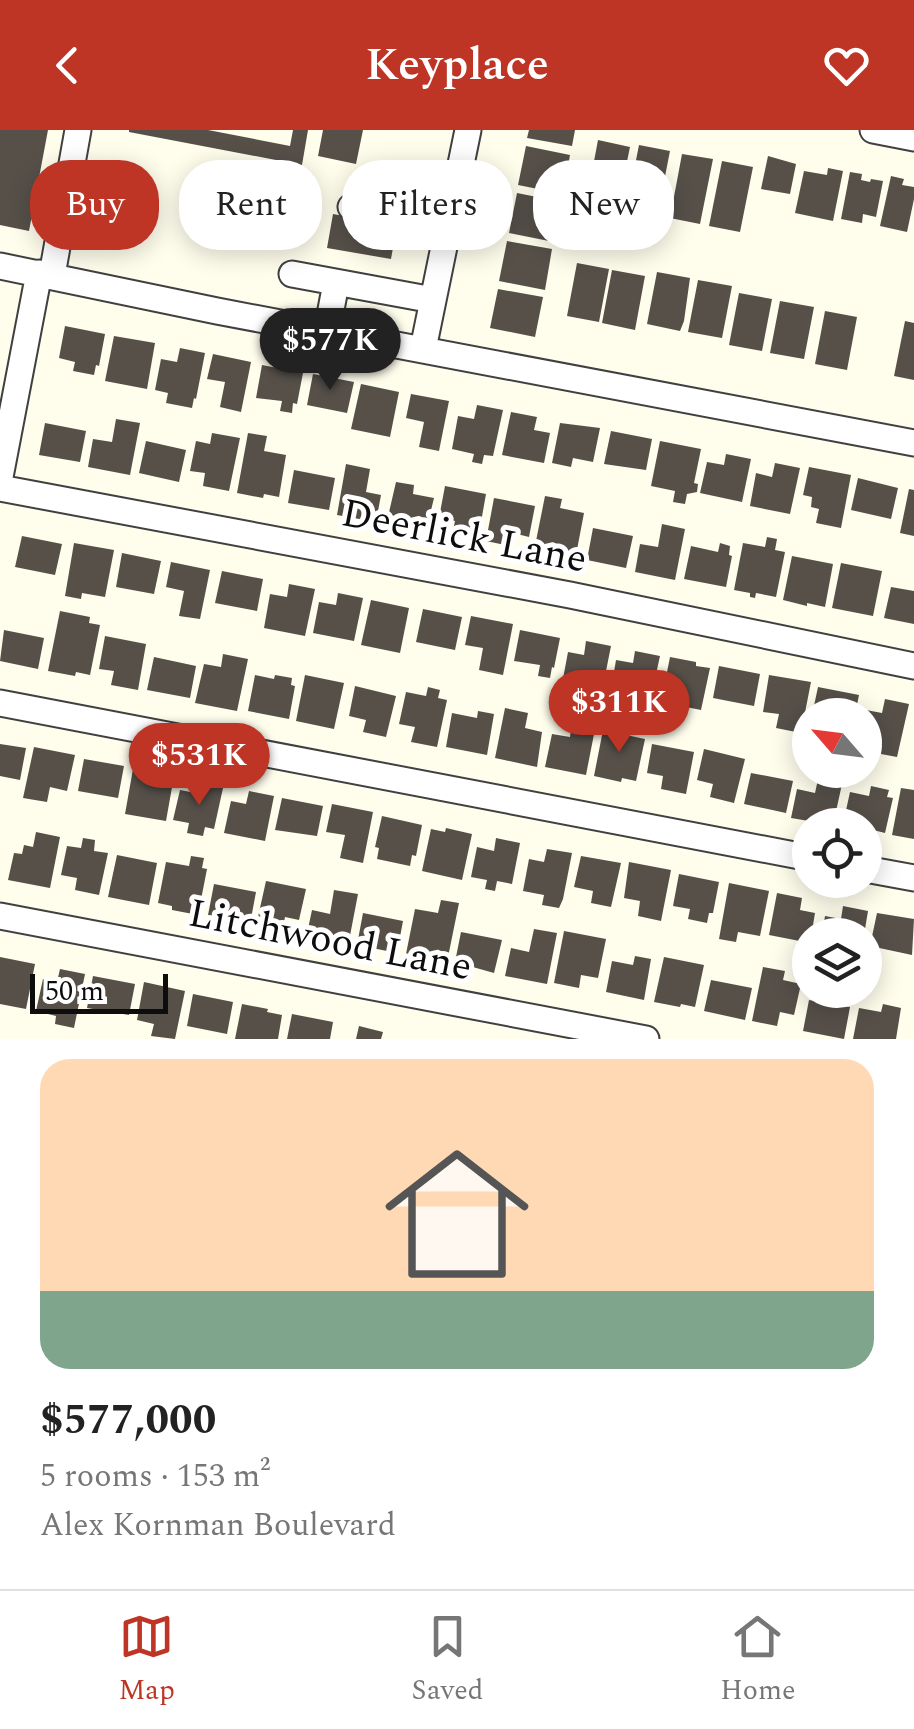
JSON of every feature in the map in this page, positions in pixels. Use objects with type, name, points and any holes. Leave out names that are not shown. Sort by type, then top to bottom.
[{"type":"street","points":[[0,477],[78,130]]},
{"type":"street","points":[[462,160],[468,130]]},
{"type":"street","points":[[873,130],[914,138]]},
{"type":"street","points":[[423,349],[443,250]]},
{"type":"street","points":[[0,266],[914,443]]},
{"type":"street","points":[[292,274],[433,300]]},
{"type":"street","points":[[327,331],[336,283]]},
{"type":"street","name":"Deerlick Lane","points":[[0,488],[570,595],[914,666]]},
{"type":"street","points":[[0,702],[792,855]]},
{"type":"street","points":[[882,872],[914,878]]},
{"type":"street","name":"Litchwood Lane","points":[[0,916],[646,1039]]},
{"type":"building","points":[[0,130],[48,130],[42,160],[30,160],[29,231],[0,225]]},
{"type":"building","points":[[208,130],[290,146],[293,130],[308,130],[303,160],[276,160],[129,132]]},
{"type":"building","points":[[323,130],[363,130],[357,160],[318,156]]},
{"type":"building","points":[[529,130],[575,130],[572,146],[527,138]]},
{"type":"building","points":[[598,140],[630,147],[627,160],[594,160]]},
{"type":"building","points":[[639,145],[670,151],[668,160],[636,160]]},
{"type":"building","points":[[526,146],[570,155],[569,160],[533,160],[533,188],[518,185]]},
{"type":"building","points":[[682,154],[713,159],[700,224],[674,219]]},
{"type":"building","points":[[768,156],[796,164],[790,194],[761,189]]},
{"type":"building","points":[[722,161],[753,167],[740,232],[709,226]]},
{"type":"building","points":[[828,168],[843,171],[833,221],[795,213],[804,171],[827,175]]},
{"type":"building","points":[[850,172],[862,174],[861,180],[883,181],[876,217],[863,214],[862,223],[841,219]]},
{"type":"building","points":[[891,176],[904,179],[902,185],[914,187],[907,232],[880,226]]},
{"type":"building","points":[[517,193],[533,196],[533,238],[513,234]]},
{"type":"building","points":[[333,214],[342,216],[342,250],[393,250],[391,259],[327,248]]},
{"type":"building","points":[[513,242],[533,246],[533,250],[552,250],[545,290],[499,281],[505,250],[513,250]]},
{"type":"building","points":[[577,263],[609,269],[599,322],[567,316]]},
{"type":"building","points":[[612,270],[645,276],[635,330],[602,323]]},
{"type":"building","points":[[657,272],[690,278],[680,331],[647,324]]},
{"type":"building","points":[[698,280],[732,286],[722,338],[688,332]]},
{"type":"building","points":[[498,289],[543,297],[535,337],[490,328]]},
{"type":"building","points":[[739,293],[772,299],[762,351],[729,345]]},
{"type":"building","points":[[780,301],[814,307],[804,359],[770,353]]},
{"type":"building","points":[[825,311],[857,317],[847,370],[815,364]]},
{"type":"building","points":[[905,321],[914,323],[914,380],[894,376]]},
{"type":"building","points":[[65,326],[105,334],[94,375],[73,371],[75,362],[59,358]]},
{"type":"building","points":[[114,336],[155,343],[147,389],[105,381]]},
{"type":"building","points":[[180,348],[205,353],[192,408],[166,403],[168,393],[155,390],[161,359],[177,362]]},
{"type":"building","points":[[213,354],[251,362],[241,412],[220,407],[225,382],[207,379]]},
{"type":"building","points":[[262,365],[303,373],[292,413],[280,411],[282,401],[256,398]]},
{"type":"building","points":[[313,374],[354,382],[347,413],[307,405]]},
{"type":"building","points":[[361,384],[399,392],[390,437],[351,429]]},
{"type":"building","points":[[411,394],[449,401],[439,451],[419,447],[424,422],[406,418]]},
{"type":"building","points":[[477,405],[503,410],[493,456],[484,455],[482,464],[472,462],[474,454],[452,449],[458,416],[474,419]]},
{"type":"building","points":[[511,412],[537,417],[534,430],[550,433],[544,463],[502,455]]},
{"type":"building","points":[[116,419],[140,423],[130,475],[88,467],[93,439],[112,442]]},
{"type":"building","points":[[45,423],[86,431],[80,462],[39,455]]},
{"type":"building","points":[[560,423],[600,428],[593,462],[573,458],[571,467],[552,463]]},
{"type":"building","points":[[611,431],[652,439],[646,470],[604,464]]},
{"type":"building","points":[[212,433],[240,438],[229,491],[203,486],[205,473],[190,471],[196,441],[210,444]]},
{"type":"building","points":[[248,433],[267,436],[264,451],[286,455],[279,497],[237,493]]},
{"type":"building","points":[[146,441],[186,450],[179,482],[139,473]]},
{"type":"building","points":[[660,441],[701,449],[694,483],[698,484],[697,492],[687,494],[685,504],[673,502],[675,491],[651,486]]},
{"type":"building","points":[[726,454],[751,459],[742,502],[700,493],[707,462],[724,465]]},
{"type":"building","points":[[775,463],[800,468],[790,514],[750,506],[756,473],[772,477]]},
{"type":"building","points":[[346,464],[370,469],[366,492],[381,495],[376,522],[337,515]]},
{"type":"building","points":[[809,467],[851,475],[841,528],[816,523],[819,509],[811,507],[812,497],[803,495]]},
{"type":"building","points":[[294,470],[335,478],[329,510],[288,503]]},
{"type":"building","points":[[858,478],[898,488],[891,519],[851,510]]},
{"type":"building","points":[[396,482],[414,485],[413,494],[434,498],[426,531],[387,521]]},
{"type":"building","points":[[445,486],[486,494],[478,539],[452,535],[455,521],[439,518]]},
{"type":"building","points":[[909,489],[914,490],[914,536],[900,533]]},
{"type":"building","points":[[545,496],[562,499],[560,508],[584,513],[576,555],[534,551]]},
{"type":"building","points":[[494,498],[535,506],[529,537],[513,533],[510,546],[486,541]]},
{"type":"building","points":[[662,524],[685,529],[675,580],[635,572],[640,544],[658,547]]},
{"type":"building","points":[[593,528],[633,536],[626,568],[587,560]]},
{"type":"building","points":[[22,536],[62,544],[55,575],[15,567]]},
{"type":"building","points":[[767,537],[777,539],[775,550],[785,552],[776,597],[756,593],[755,598],[734,590],[743,543],[765,547]]},
{"type":"building","points":[[74,543],[114,550],[105,597],[82,593],[81,599],[65,596]]},
{"type":"building","points":[[720,543],[730,546],[732,556],[726,587],[684,579],[691,546],[718,552]]},
{"type":"building","points":[[122,553],[161,561],[154,594],[116,587]]},
{"type":"building","points":[[792,556],[833,564],[825,607],[783,600]]},
{"type":"building","points":[[171,562],[210,570],[200,619],[179,616],[184,591],[166,587]]},
{"type":"building","points":[[841,563],[882,571],[873,616],[832,608]]},
{"type":"building","points":[[222,571],[263,579],[257,611],[215,603]]},
{"type":"building","points":[[289,584],[315,589],[305,636],[264,628],[270,594],[287,597]]},
{"type":"building","points":[[891,587],[914,591],[914,624],[884,618]]},
{"type":"building","points":[[338,593],[363,598],[354,641],[313,633],[319,602],[336,605]]},
{"type":"building","points":[[371,600],[409,608],[400,653],[361,645]]},
{"type":"building","points":[[423,609],[462,617],[455,650],[416,642]]},
{"type":"building","points":[[60,611],[90,617],[89,623],[100,625],[90,675],[48,671]]},
{"type":"building","points":[[471,616],[513,624],[503,675],[479,670],[483,648],[465,645]]},
{"type":"building","points":[[4,630],[44,638],[38,669],[0,661]]},
{"type":"building","points":[[520,630],[560,638],[550,678],[538,676],[540,665],[514,661]]},
{"type":"building","points":[[105,636],[146,644],[138,690],[111,685],[114,671],[99,669]]},
{"type":"building","points":[[586,641],[611,646],[602,691],[594,689],[591,700],[582,698],[584,688],[562,684],[568,652],[584,655]]},
{"type":"building","points":[[635,651],[660,656],[649,706],[624,701],[625,693],[611,690],[616,660],[633,663]]},
{"type":"building","points":[[223,654],[248,659],[237,711],[195,703],[204,664],[221,667]]},
{"type":"building","points":[[154,657],[196,666],[190,698],[147,690]]},
{"type":"building","points":[[670,657],[710,668],[701,710],[661,702]]},
{"type":"building","points":[[719,666],[760,674],[754,706],[713,698]]},
{"type":"building","points":[[255,675],[292,678],[291,685],[295,686],[289,719],[248,711]]},
{"type":"building","points":[[305,675],[344,683],[334,729],[296,721]]},
{"type":"building","points":[[769,675],[811,682],[808,698],[792,698],[792,731],[776,728],[779,714],[763,712]]},
{"type":"building","points":[[355,686],[396,696],[386,737],[363,732],[366,720],[349,716]]},
{"type":"building","points":[[428,687],[440,690],[438,698],[447,700],[437,747],[411,742],[415,727],[399,724],[406,692],[426,696]]},
{"type":"building","points":[[818,687],[859,695],[858,698],[816,698]]},
{"type":"building","points":[[885,699],[909,704],[897,757],[882,754]]},
{"type":"building","points":[[505,708],[528,713],[525,728],[542,732],[537,767],[495,758]]},
{"type":"building","points":[[478,711],[494,714],[487,755],[446,747],[452,713],[477,718]]},
{"type":"building","points":[[610,723],[623,725],[621,734],[645,739],[636,781],[594,776],[603,730],[608,732]]},
{"type":"building","points":[[571,729],[594,734],[586,775],[545,767],[552,734],[570,737]]},
{"type":"building","points":[[0,744],[26,748],[20,780],[0,776]]},
{"type":"building","points":[[652,744],[694,752],[686,794],[661,789],[663,776],[647,773]]},
{"type":"building","points":[[34,747],[75,755],[67,791],[50,787],[47,802],[23,798]]},
{"type":"building","points":[[704,749],[745,759],[734,803],[710,797],[713,784],[697,780]]},
{"type":"building","points":[[84,759],[124,766],[118,798],[78,791]]},
{"type":"building","points":[[133,769],[174,776],[166,821],[125,814]]},
{"type":"building","points":[[751,773],[792,781],[786,813],[744,804]]},
{"type":"building","points":[[199,782],[223,788],[214,829],[205,827],[203,836],[187,833],[189,823],[173,820],[180,790],[196,793]]},
{"type":"building","points":[[816,788],[841,788],[837,808],[793,808],[797,789],[815,793]]},
{"type":"building","points":[[871,788],[880,788],[889,790],[887,797],[893,798],[885,833],[882,808],[846,808],[850,792],[869,796]]},
{"type":"building","points":[[901,788],[914,790],[914,839],[892,835]]},
{"type":"building","points":[[249,791],[274,796],[265,841],[224,833],[231,801],[246,804]]},
{"type":"building","points":[[282,798],[323,806],[317,836],[275,830]]},
{"type":"building","points":[[332,804],[373,812],[363,863],[340,858],[345,835],[326,832]]},
{"type":"building","points":[[382,816],[422,825],[410,866],[377,859],[379,848],[375,847]]},
{"type":"building","points":[[446,828],[472,834],[462,880],[422,871],[431,829],[445,832]]},
{"type":"building","points":[[36,832],[60,837],[50,888],[8,880],[14,853],[22,854],[24,845],[33,847]]},
{"type":"building","points":[[83,838],[95,840],[94,851],[108,853],[99,895],[75,890],[77,878],[61,875],[67,846],[81,848]]},
{"type":"building","points":[[496,838],[520,843],[512,884],[497,881],[495,891],[485,889],[487,880],[471,877],[477,847],[494,851]]},
{"type":"building","points":[[547,849],[572,853],[559,908],[542,905],[544,895],[523,891],[529,859],[544,862]]},
{"type":"building","points":[[117,855],[157,863],[149,905],[108,897]]},
{"type":"building","points":[[191,856],[204,858],[202,868],[207,869],[198,915],[158,903],[166,862],[189,866]]},
{"type":"building","points":[[581,856],[621,863],[611,907],[591,903],[593,891],[574,887]]},
{"type":"building","points":[[629,862],[671,870],[661,921],[638,916],[640,901],[624,898]]},
{"type":"building","points":[[679,874],[719,882],[707,923],[688,919],[690,909],[673,906]]},
{"type":"building","points":[[266,881],[306,889],[299,920],[285,917],[282,931],[256,926]]},
{"type":"building","points":[[729,883],[769,891],[760,936],[738,932],[736,942],[719,939]]},
{"type":"building","points":[[214,884],[256,892],[250,924],[208,915]]},
{"type":"building","points":[[334,890],[358,894],[348,946],[306,938],[312,910],[330,914]]},
{"type":"building","points":[[777,893],[802,898],[800,910],[815,913],[814,918],[792,918],[792,939],[769,935]]},
{"type":"building","points":[[441,900],[459,903],[447,962],[406,954],[415,909],[438,913]]},
{"type":"building","points":[[843,906],[868,911],[867,918],[841,918]]},
{"type":"building","points":[[363,913],[403,921],[397,953],[357,945]]},
{"type":"building","points":[[877,913],[914,919],[912,955],[882,949],[882,918],[876,918]]},
{"type":"building","points":[[534,929],[557,933],[547,984],[505,976],[511,948],[529,952]]},
{"type":"building","points":[[564,931],[606,939],[598,978],[581,975],[579,988],[554,983]]},
{"type":"building","points":[[461,932],[502,940],[494,973],[455,962]]},
{"type":"building","points":[[635,956],[651,959],[644,1000],[606,992],[612,961],[633,965]]},
{"type":"building","points":[[0,957],[35,964],[26,1009],[0,1004]]},
{"type":"building","points":[[664,957],[704,965],[695,1007],[654,1002]]},
{"type":"building","points":[[763,967],[785,971],[783,980],[792,982],[794,1015],[780,1012],[777,1026],[752,1021]]},
{"type":"building","points":[[60,969],[85,974],[74,1028],[55,1024],[56,1016],[36,1011],[43,979],[57,982]]},
{"type":"building","points":[[93,976],[135,984],[129,1015],[87,1008]]},
{"type":"building","points":[[711,980],[752,988],[745,1020],[704,1011]]},
{"type":"building","points":[[144,982],[185,991],[175,1039],[151,1036],[154,1024],[137,1020]]},
{"type":"building","points":[[193,994],[233,1002],[227,1034],[187,1026]]},
{"type":"building","points":[[242,1004],[282,1015],[278,1039],[235,1039]]},
{"type":"building","points":[[883,1004],[901,1008],[896,1039],[853,1039],[859,1008],[881,1012]]},
{"type":"building","points":[[807,1008],[850,1008],[844,1039],[803,1031]]},
{"type":"building","points":[[292,1014],[333,1022],[330,1039],[287,1039]]},
{"type":"building","points":[[359,1026],[383,1032],[381,1039],[356,1039]]}]
